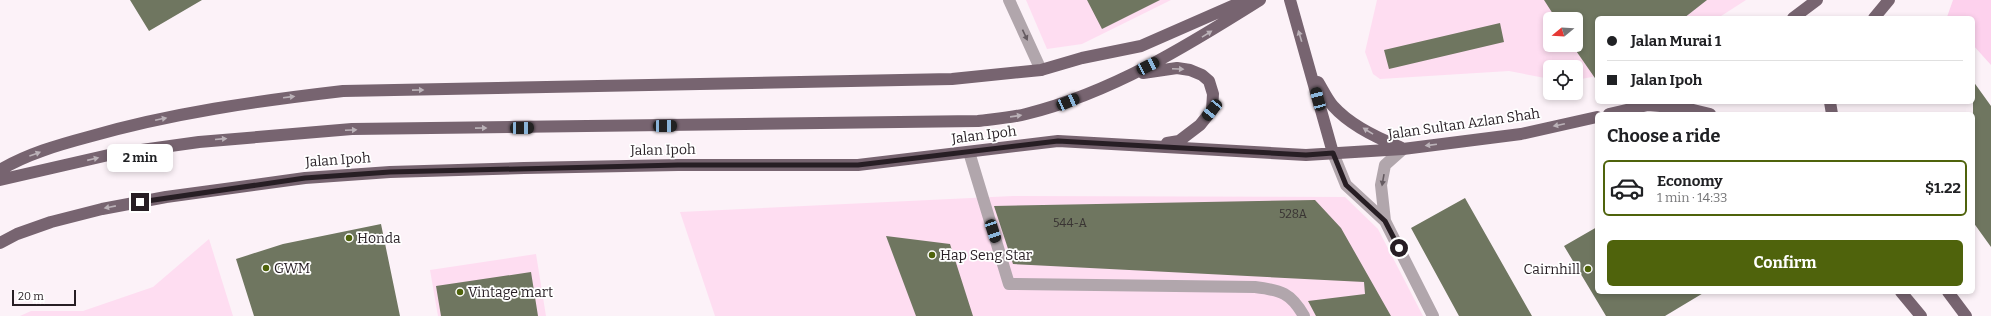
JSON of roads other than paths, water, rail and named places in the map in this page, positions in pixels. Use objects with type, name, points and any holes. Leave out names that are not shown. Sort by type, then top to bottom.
[{"type":"main road","points":[[0,170],[13,162],[60,144],[119,128],[201,110],[343,91],[952,79],[1041,70],[1082,58],[1141,46],[1246,0]]},
{"type":"main road","name":"Jalan Ipoh","points":[[0,180],[113,154],[199,142],[304,132],[352,130],[978,121],[1025,114],[1068,102],[1187,46],[1260,0]]},
{"type":"main road","points":[[1290,0],[1333,153]]},
{"type":"main road","points":[[1796,16],[1817,0]]},
{"type":"main road","points":[[1876,16],[1889,0]]},
{"type":"main road","points":[[1126,76],[1176,68],[1190,70],[1202,75],[1209,82],[1213,94],[1212,110],[1200,125],[1180,140],[1154,146]]},
{"type":"main road","points":[[1311,72],[1333,106],[1345,116],[1380,139],[1403,149]]},
{"type":"main road","points":[[1617,112],[1650,104],[1685,108],[1702,112]]},
{"type":"main road","name":"Jalan Sultan Azlan Shah","points":[[1333,153],[1403,149],[1521,134],[1595,117]]},
{"type":"main road","name":"Jalan Ipoh","points":[[0,243],[17,234],[50,222],[109,208],[166,197],[305,178],[396,171],[678,165],[858,165],[1058,141],[1306,155],[1333,153]]},
{"type":"main road","points":[[0,234],[17,234]]},
{"type":"main road","points":[[1902,294],[1916,316]]},
{"type":"main road","points":[[1903,294],[1921,316]]},
{"type":"main road","points":[[1949,294],[1966,316]]},
{"type":"main road","points":[[1949,294],[1969,316]]},
{"type":"street","points":[[1008,0],[1041,70]]},
{"type":"street","points":[[1403,149],[1385,165],[1381,185],[1385,221],[1433,316]]},
{"type":"street","points":[[969,152],[1009,284],[1255,287],[1276,289],[1296,302],[1304,316]]},
{"type":"street","points":[[1333,153],[1346,185],[1385,221]]},
{"type":"place","name":"Honda","points":[[349,238]]},
{"type":"place","name":"Hap Seng Star","points":[[932,255]]},
{"type":"place","name":"GWM","points":[[266,268]]},
{"type":"place","name":"Cairnhill","points":[[1588,269]]},
{"type":"place","name":"Vintage mart","points":[[460,292]]}]
